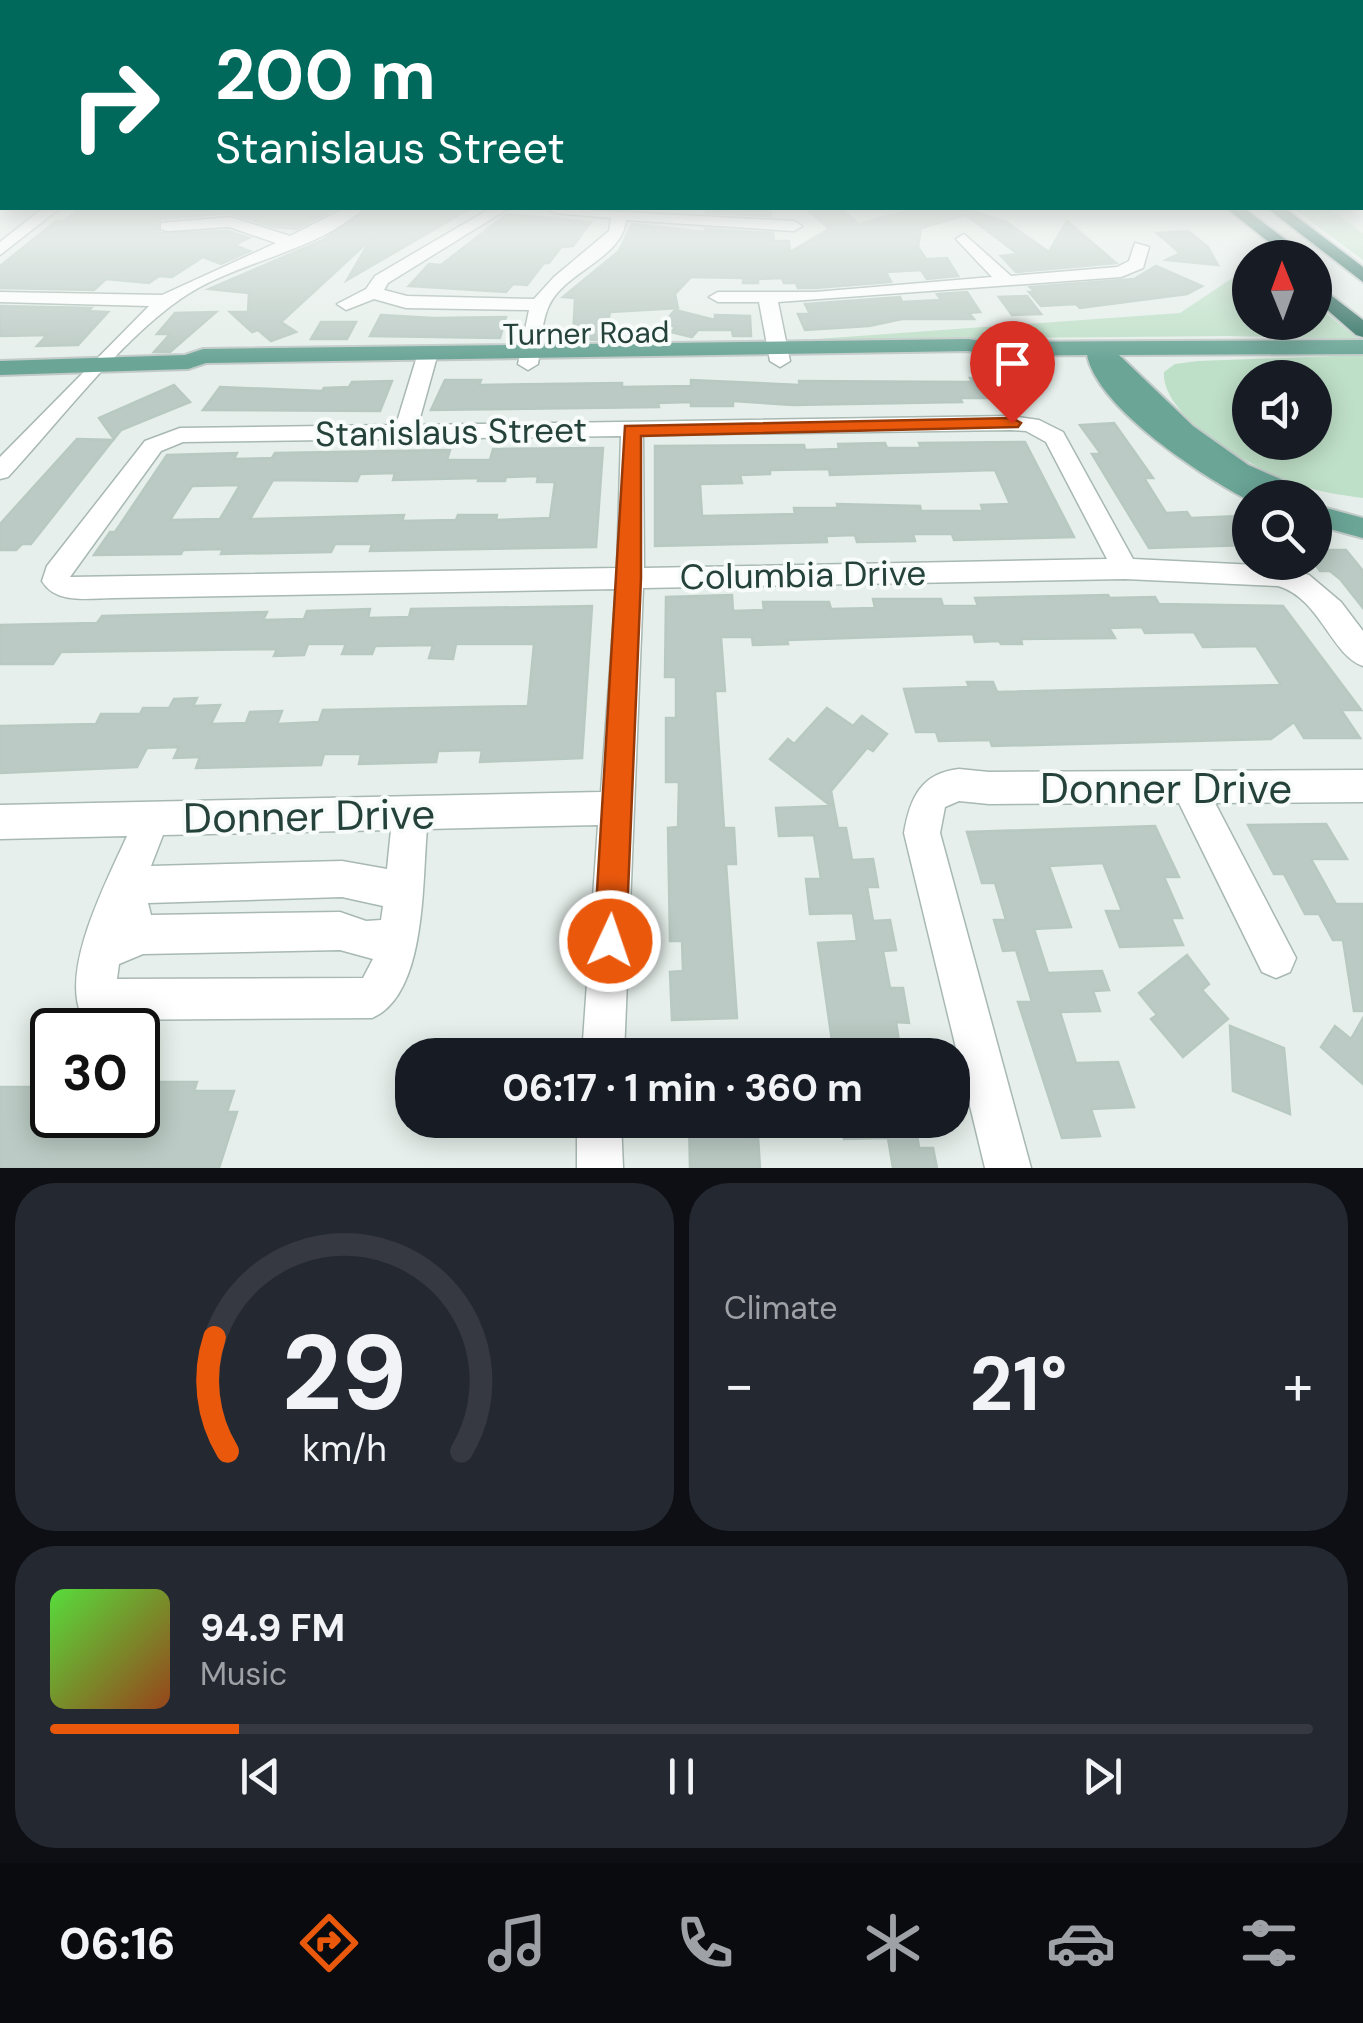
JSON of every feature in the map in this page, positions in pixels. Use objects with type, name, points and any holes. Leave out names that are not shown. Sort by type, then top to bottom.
[{"type":"highway","points":[[1337,254],[1363,274]]},
{"type":"highway","points":[[1332,284],[1363,309]]},
{"type":"highway","points":[[1332,309],[1360,342]]},
{"type":"main road","name":"Turner Road","points":[[0,368],[188,362],[194,368],[779,354],[969,345],[986,349],[1101,349],[1360,342]]},
{"type":"main road","points":[[1146,394],[1143,371],[1147,363],[1172,348]]},
{"type":"main road","name":"Turner Road","points":[[779,354],[926,358],[978,354],[986,349]]},
{"type":"main road","points":[[1236,480],[1186,451],[1117,388],[1099,366],[1097,357],[1101,349],[1184,431],[1239,470],[1261,480]]},
{"type":"main road","points":[[926,358],[1063,364],[1092,373],[1117,388]]},
{"type":"main road","points":[[1332,507],[1363,515]]},
{"type":"main road","points":[[1332,520],[1363,528]]},
{"type":"street","points":[[0,471],[138,325],[166,301],[199,280],[263,254]]},
{"type":"street","points":[[373,294],[381,280],[425,254]]},
{"type":"street","points":[[529,358],[539,305],[593,254]]},
{"type":"street","points":[[979,254],[1008,283]]},
{"type":"street","points":[[718,297],[768,299],[1121,272],[1137,264],[1139,254]]},
{"type":"street","points":[[346,304],[373,294],[406,302],[539,305]]},
{"type":"street","points":[[0,297],[166,301]]},
{"type":"street","points":[[768,299],[779,354]]},
{"type":"street","points":[[405,432],[426,360]]},
{"type":"street","name":"Stanislaus Street","points":[[75,548],[153,446],[180,435],[1012,423],[1038,427],[1055,437],[1125,569]]},
{"type":"street","points":[[604,1038],[630,578],[632,430]]},
{"type":"street","name":"Columbia Drive","points":[[75,548],[57,573],[56,581],[65,587],[1125,569],[1289,579],[1314,592],[1363,654]]},
{"type":"street","name":"Donner Drive","points":[[1008,1168],[922,833],[926,804],[933,792],[949,785],[1363,786]]},
{"type":"street","points":[[1188,788],[1276,958]]},
{"type":"street","name":"Donner Drive","points":[[0,822],[618,808]]},
{"type":"street","points":[[152,819],[96,974],[95,1000],[372,998],[388,982],[406,887],[404,852],[411,814]]},
{"type":"street","points":[[126,885],[342,879],[378,888],[406,887]]},
{"type":"street","points":[[126,885],[136,935]]},
{"type":"street","points":[[96,974],[136,935],[340,930],[366,940],[396,939]]},
{"type":"street","points":[[599,1138],[600,1168]]},
{"type":"green space","points":[[1232,278],[1232,336],[803,340],[1180,313]]},
{"type":"green space","points":[[1332,318],[1358,339],[1332,338]]},
{"type":"green space","points":[[1363,355],[1363,498],[1332,493],[1332,480],[1285,480],[1246,460],[1332,460],[1332,360],[1232,360],[1232,452],[1177,406],[1167,389],[1164,372],[1175,364],[1198,361]]},
{"type":"building","points":[[16,254],[244,254],[221,264],[203,257],[172,277],[159,276],[149,283],[106,279],[94,290],[0,288],[0,266]]},
{"type":"building","points":[[292,254],[355,254],[281,322],[296,332],[271,341],[258,330],[252,332],[230,312],[248,312],[249,293],[209,289]]},
{"type":"building","points":[[363,254],[393,254],[347,280]]},
{"type":"building","points":[[456,254],[556,254],[527,285],[513,284],[506,292],[409,286],[429,264],[441,265]]},
{"type":"building","points":[[616,254],[922,254],[926,259],[947,258],[958,276],[927,279],[921,270],[886,272],[891,282],[815,288],[798,288],[796,283],[784,283],[782,278],[743,283],[744,278],[691,277],[675,294],[678,308],[610,312],[607,328],[600,328],[598,340],[573,339],[575,298],[563,297]]},
{"type":"building","points":[[1105,254],[1116,263],[1016,272],[1001,256]]},
{"type":"building","points":[[1179,254],[1212,254],[1218,265],[1166,260]]},
{"type":"building","points":[[1156,266],[1202,286],[1187,294],[1080,308],[1076,304],[1041,306],[1029,292],[1035,292],[1030,287],[1134,279]]},
{"type":"building","points":[[967,292],[980,312],[969,313],[974,319],[902,319],[869,326],[805,330],[798,314],[810,314],[805,304],[900,297],[902,302],[941,300],[937,294]]},
{"type":"building","points":[[1027,296],[1041,314],[1012,315],[999,297]]},
{"type":"building","points":[[0,306],[91,308],[88,311],[108,312],[78,345],[37,346],[47,335],[0,336]]},
{"type":"building","points":[[675,310],[715,320],[715,315],[750,316],[751,336],[733,336],[732,330],[698,330],[692,337],[671,332],[676,327],[663,324]]},
{"type":"building","points":[[216,312],[170,352],[154,352],[170,334],[157,334],[175,313]]},
{"type":"building","points":[[381,315],[506,317],[500,338],[370,336]]},
{"type":"building","points":[[321,322],[356,322],[347,339],[311,339]]},
{"type":"building","points":[[970,378],[1001,378],[1010,398],[960,398],[962,402],[793,405],[733,401],[733,406],[691,406],[691,402],[658,403],[659,407],[431,410],[445,380],[481,380],[479,385],[622,383],[622,387],[691,386],[691,380],[800,385],[799,381],[972,382]]},
{"type":"building","points":[[392,381],[380,411],[203,410],[220,387],[322,391],[349,387],[352,382]]},
{"type":"building","points":[[174,385],[190,402],[121,430],[114,439],[99,418]]},
{"type":"building","points":[[1114,423],[1153,478],[1144,478],[1166,513],[1187,512],[1191,518],[1232,516],[1232,546],[1149,548],[1092,454],[1101,454],[1080,425]]},
{"type":"building","points":[[77,439],[113,440],[31,544],[22,544],[16,550],[0,550],[0,524]]},
{"type":"building","points":[[1025,442],[1074,537],[954,540],[952,534],[913,534],[915,541],[857,542],[855,535],[826,536],[827,542],[655,546],[655,446],[804,445],[805,450],[839,449],[838,444],[885,443],[887,448],[921,448],[919,443]],"holes":[[[829,469],[830,475],[995,470],[1010,504],[981,505],[983,511],[837,504],[838,508],[794,508],[795,514],[702,516],[700,484],[742,483],[740,475],[770,474],[770,470]]]},
{"type":"building","points":[[603,448],[596,547],[370,551],[372,544],[335,544],[331,552],[221,554],[223,549],[183,550],[181,554],[94,555],[110,532],[115,532],[167,455],[237,453],[234,459],[272,458],[275,453],[450,450],[447,460],[490,460],[493,449]],"holes":[[[395,473],[393,480],[505,481],[506,477],[538,476],[537,482],[555,482],[550,518],[496,520],[497,515],[458,515],[456,520],[402,521],[404,515],[250,519],[273,480],[357,481],[360,474]],[[240,485],[220,519],[170,520],[192,486]]]},
{"type":"building","points":[[1332,550],[1346,550],[1363,571],[1363,608],[1332,573]]},
{"type":"building","points":[[732,595],[733,611],[764,610],[763,602],[829,602],[831,609],[875,608],[873,599],[941,599],[943,606],[978,606],[975,598],[1108,595],[1155,597],[1159,604],[1283,606],[1361,710],[1341,710],[1360,738],[1304,738],[1294,722],[1271,739],[992,746],[990,740],[939,741],[936,732],[916,732],[904,689],[969,687],[967,682],[993,682],[997,692],[1281,685],[1256,646],[1203,647],[1194,632],[1145,633],[1142,627],[1109,628],[1115,638],[1021,639],[1022,644],[975,642],[973,634],[787,640],[788,644],[753,645],[752,637],[721,637],[725,691],[715,691],[724,828],[734,828],[736,864],[726,864],[737,1018],[672,1020],[670,972],[683,971],[682,941],[670,941],[668,828],[678,827],[679,782],[666,782],[666,718],[676,718],[676,677],[665,677],[666,597]]},
{"type":"building","points":[[592,606],[582,758],[480,762],[482,750],[438,751],[436,762],[359,764],[361,754],[324,754],[321,765],[196,768],[200,757],[174,758],[179,747],[147,748],[137,767],[0,773],[0,726],[96,724],[101,714],[140,714],[143,708],[169,708],[174,699],[197,698],[193,706],[220,705],[211,724],[246,723],[250,712],[282,711],[277,724],[319,722],[323,710],[528,706],[534,644],[456,644],[453,659],[429,658],[433,645],[375,646],[372,654],[342,654],[346,644],[308,644],[304,655],[274,656],[277,649],[61,652],[53,664],[0,664],[0,625],[97,623],[102,616],[267,612],[263,620],[304,619],[307,611],[370,609],[368,618],[409,617],[411,609]]},
{"type":"building","points":[[827,708],[853,726],[862,716],[887,734],[873,751],[867,748],[831,791],[838,828],[846,828],[852,860],[873,859],[878,887],[867,887],[873,921],[890,920],[896,950],[883,951],[890,988],[903,988],[909,1023],[896,1022],[898,1038],[832,1038],[818,943],[857,941],[853,913],[810,914],[806,879],[821,879],[814,835],[779,836],[776,808],[831,806],[770,759],[788,739],[794,744]]},
{"type":"building","points":[[1326,824],[1347,859],[1311,859],[1336,904],[1363,904],[1363,1011],[1354,1011],[1343,940],[1333,940],[1319,914],[1305,914],[1284,874],[1274,874],[1248,825]]},
{"type":"building","points":[[1155,826],[1179,877],[1164,877],[1182,918],[1171,918],[1183,945],[1120,947],[1106,911],[1122,911],[1103,863],[1049,866],[1071,927],[1034,929],[1048,973],[1102,971],[1109,990],[1093,991],[1100,1011],[1060,1012],[1076,1063],[1118,1062],[1134,1107],[1091,1109],[1100,1136],[1062,1138],[1018,1002],[1032,1002],[1016,950],[1003,951],[994,920],[1006,920],[995,883],[982,883],[967,832]]},
{"type":"building","points":[[1187,955],[1209,984],[1202,990],[1228,1019],[1183,1057],[1151,1019],[1157,1015],[1139,993]]},
{"type":"building","points":[[1363,1018],[1363,1084],[1321,1047],[1335,1026],[1351,1039]]},
{"type":"building","points":[[1230,1026],[1284,1048],[1290,1114],[1233,1091]]},
{"type":"building","points":[[160,1082],[197,1082],[194,1091],[234,1091],[227,1112],[237,1112],[219,1168],[0,1168],[0,1087],[30,1087],[30,1138],[160,1138]]},
{"type":"building","points":[[689,1138],[758,1138],[760,1168],[690,1168]]},
{"type":"building","points":[[888,1138],[918,1138],[919,1148],[933,1148],[937,1168],[893,1168]]},
{"type":"route","points":[[610,941],[630,578],[632,430],[1012,423]]}]
